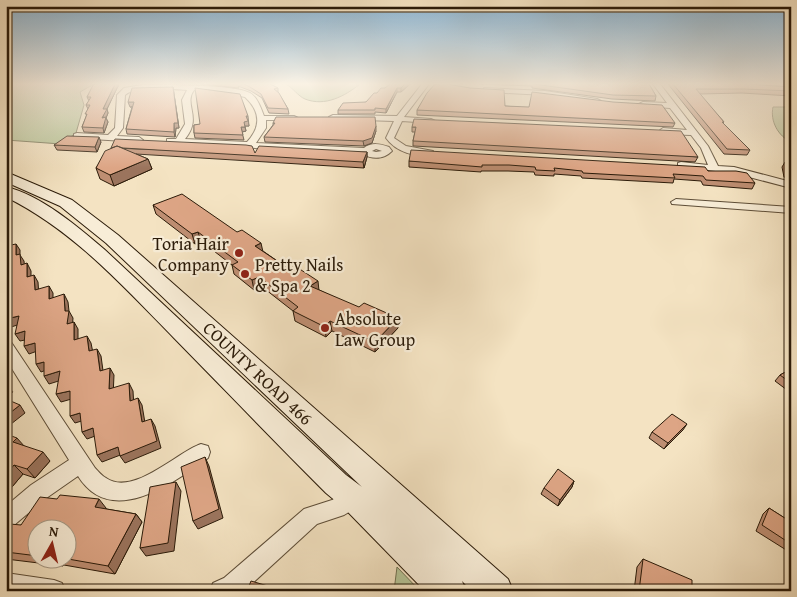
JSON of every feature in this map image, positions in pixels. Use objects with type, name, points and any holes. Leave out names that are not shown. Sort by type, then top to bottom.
[{"type":"main road","name":"COUNTY ROAD 466","points":[[6,176],[66,203],[112,239],[496,591]]},
{"type":"main road","name":"COUNTY ROAD 466","points":[[6,191],[46,212],[93,249],[134,286],[336,484],[354,498],[449,591]]},
{"type":"street","points":[[110,138],[119,128],[120,112]]},
{"type":"street","points":[[178,142],[188,132],[191,124],[189,112]]},
{"type":"street","points":[[249,145],[261,130],[262,118],[259,112]]},
{"type":"street","points":[[403,112],[390,138],[393,143],[415,152],[442,153]]},
{"type":"street","points":[[678,112],[709,154],[714,168]]},
{"type":"street","points":[[262,118],[302,118]]},
{"type":"street","points":[[320,118],[399,118],[443,122]]},
{"type":"street","points":[[654,131],[694,133]]},
{"type":"street","points":[[77,136],[366,151]]},
{"type":"street","points":[[670,165],[734,170],[791,186]]},
{"type":"street","points":[[676,202],[791,210]]},
{"type":"street","points":[[6,346],[92,480],[99,485],[109,489],[127,490],[144,487],[161,479],[201,452]]},
{"type":"street","points":[[6,519],[29,499],[81,463]]},
{"type":"street","points":[[221,591],[232,586],[311,516],[337,508],[354,498],[374,480]]},
{"type":"street","points":[[6,584],[54,591]]},
{"type":"green space","points":[[6,112],[82,112],[76,133],[61,144],[6,140]]},
{"type":"green space","points":[[772,112],[791,112],[791,142],[782,136],[776,128]]},
{"type":"green space","points":[[397,567],[420,591],[394,591]]},
{"type":"building","points":[[86,112],[105,112],[102,118],[106,117],[103,128],[82,127],[87,114],[85,114]]},
{"type":"building","points":[[131,112],[176,112],[178,123],[174,123],[174,132],[126,129]]},
{"type":"building","points":[[198,112],[246,112],[248,116],[246,116],[248,121],[244,122],[245,127],[241,127],[243,135],[194,133],[194,125],[200,124]]},
{"type":"building","points":[[454,112],[667,112],[675,123]]},
{"type":"building","points":[[696,112],[715,112],[724,122],[722,122],[750,150],[727,149]]},
{"type":"building","points":[[276,117],[375,117],[376,126],[372,138],[363,141],[264,137],[275,123],[273,123]]},
{"type":"building","points":[[414,119],[681,131],[698,157],[413,141],[416,127],[412,127]]},
{"type":"building","points":[[67,136],[99,137],[95,147],[54,145]]},
{"type":"building","points":[[115,139],[246,145],[252,146],[255,153],[259,146],[367,152],[363,162],[123,148],[117,146],[111,148]]},
{"type":"building","points":[[117,146],[148,159],[110,175],[96,168],[105,151]]},
{"type":"building","points":[[411,150],[705,167],[708,171],[747,173],[755,183],[706,180],[703,176],[673,174],[675,178],[583,173],[582,171],[554,168],[555,171],[536,170],[535,167],[509,165],[482,165],[482,167],[409,161]]},
{"type":"building","points":[[785,162],[791,163],[791,172],[787,172]]},
{"type":"building","points":[[182,194],[237,232],[242,230],[261,243],[255,246],[289,269],[295,266],[318,281],[310,286],[359,307],[364,303],[398,318],[375,342],[330,321],[325,327],[293,311],[298,307],[259,277],[252,280],[232,265],[238,262],[198,232],[192,234],[153,205]]},
{"type":"building","points":[[16,244],[16,255],[20,254],[21,265],[27,263],[27,277],[34,275],[35,290],[49,286],[49,299],[64,294],[65,311],[69,311],[67,324],[74,322],[74,340],[87,336],[89,351],[97,349],[100,371],[110,368],[109,389],[129,383],[130,401],[138,398],[142,422],[151,419],[157,441],[120,456],[118,447],[97,455],[93,428],[82,432],[80,413],[70,416],[70,391],[56,394],[60,371],[44,376],[44,362],[36,364],[35,343],[24,346],[25,331],[15,334],[19,316],[6,319],[6,246]]},
{"type":"building","points":[[791,369],[791,383],[780,375]]},
{"type":"building","points":[[6,399],[20,405],[6,416]]},
{"type":"building","points":[[672,414],[687,424],[668,443],[652,432]]},
{"type":"building","points":[[6,434],[17,438],[13,442],[43,452],[27,469],[14,465],[6,474]]},
{"type":"building","points":[[205,457],[219,509],[193,521],[181,467]]},
{"type":"building","points":[[558,469],[574,481],[560,500],[544,488]]},
{"type":"building","points":[[176,482],[168,543],[140,548],[150,487]]},
{"type":"building","points":[[60,495],[99,499],[95,507],[136,514],[108,566],[78,561],[78,520],[28,520],[28,555],[6,552],[6,530],[10,524],[21,525],[40,497],[57,499]]},
{"type":"building","points":[[769,508],[791,522],[791,544],[762,525]]},
{"type":"building","points":[[643,559],[692,580],[692,591],[639,591]]},
{"type":"building","points":[[251,581],[278,589],[278,591],[247,591]]},
{"type":"place","name":"Toria Hair Company","points":[[239,253]]},
{"type":"place","name":"Pretty Nails & Spa 2","points":[[245,274]]},
{"type":"place","name":"Absolute Law Group","points":[[325,328]]}]
